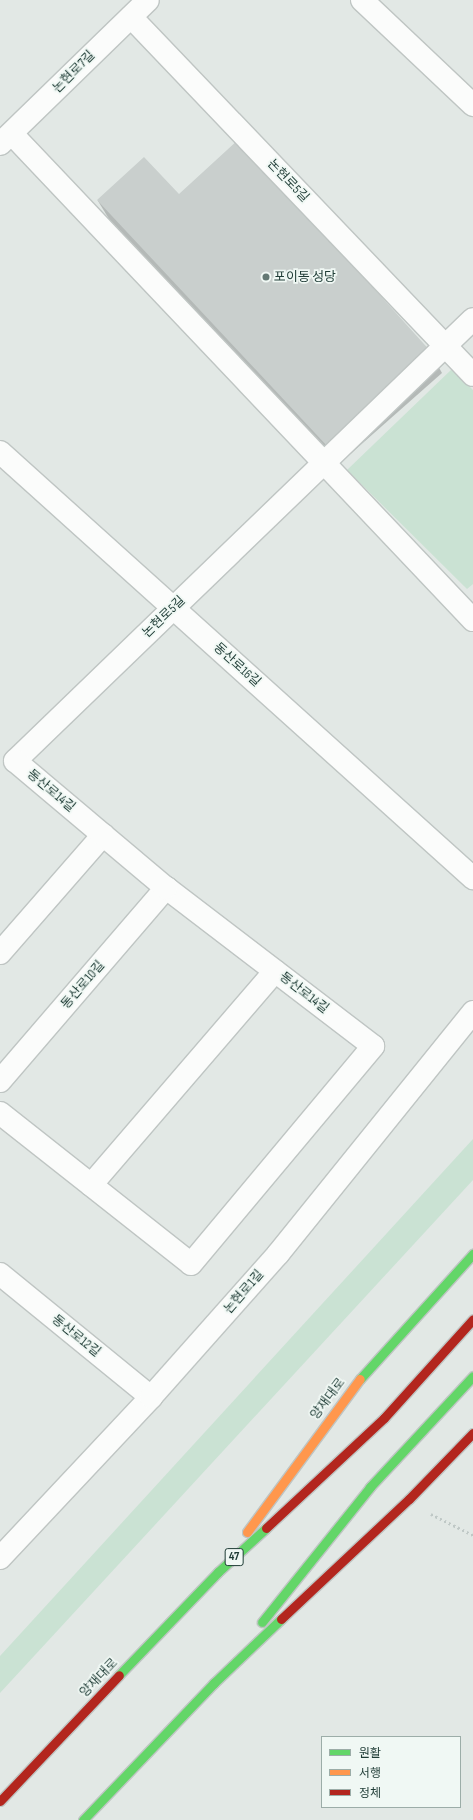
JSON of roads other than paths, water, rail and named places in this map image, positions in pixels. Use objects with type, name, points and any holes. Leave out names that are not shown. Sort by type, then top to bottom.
[{"type":"main road","name":"양재대로","points":[[218,1572],[350,1390],[473,1254]]},
{"type":"main road","name":"양재대로","points":[[0,1801],[218,1572],[384,1418],[473,1319]]},
{"type":"main road","points":[[214,1683],[370,1487],[473,1376]]},
{"type":"main road","points":[[83,1820],[214,1683],[409,1499],[473,1433]]},
{"type":"street","name":"논현로7길","points":[[6,139],[148,0]]},
{"type":"street","points":[[362,0],[473,105]]},
{"type":"street","name":"논현로5길","points":[[131,17],[473,375]]},
{"type":"street","points":[[6,139],[324,463],[473,620]]},
{"type":"street","name":"논현로5길","points":[[8,760],[174,608],[473,319]]},
{"type":"street","name":"동산로16길","points":[[0,452],[473,878]]},
{"type":"street","name":"동산로14길","points":[[8,760],[103,835],[166,888],[373,1046],[191,1264],[91,1185]]},
{"type":"street","points":[[0,953],[103,835]]},
{"type":"street","name":"동산로10길","points":[[0,1081],[166,888]]},
{"type":"street","points":[[0,1113],[91,1185],[275,972]]},
{"type":"street","name":"논현로1길","points":[[0,1558],[151,1397],[278,1254],[473,1012]]},
{"type":"street","name":"동산로12길","points":[[0,1274],[151,1397]]},
{"type":"place","name":"포이동 성당","points":[[266,277]]}]
